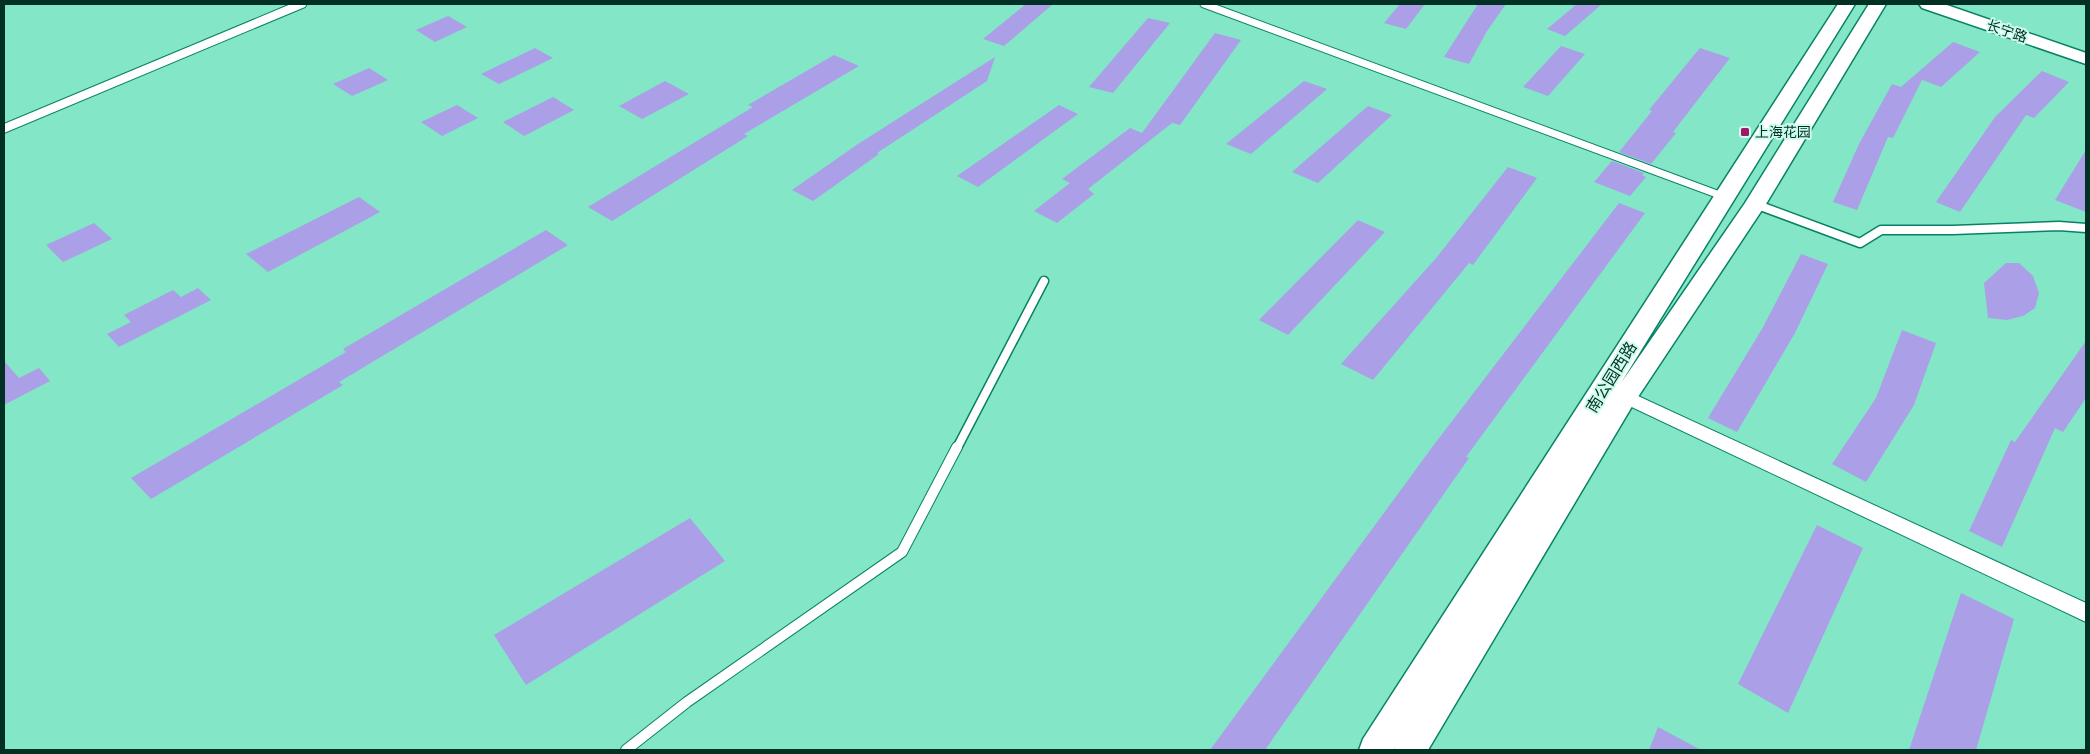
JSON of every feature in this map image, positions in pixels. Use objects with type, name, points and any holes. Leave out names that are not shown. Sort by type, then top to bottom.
[{"type":"main road","name":"南公园西路","points":[[1374,750],[1726,197],[1846,4]]},
{"type":"main road","name":"南公园西路","points":[[1410,750],[1625,396],[1756,204],[1877,4]]},
{"type":"main road","name":"长宁路","points":[[1928,4],[2086,59]]},
{"type":"main road","name":"长宁路","points":[[1958,4],[2086,48]]},
{"type":"street","points":[[4,129],[301,4]]},
{"type":"street","points":[[1625,396],[2086,613]]},
{"type":"lane","points":[[1204,4],[1726,197]]},
{"type":"lane","points":[[1756,204],[1860,243],[1881,230],[1953,230],[2059,226],[2086,228]]},
{"type":"lane","points":[[626,750],[687,702],[902,552],[1044,281]]},
{"type":"building","points":[[1026,4],[1053,4],[1004,46],[983,39]]},
{"type":"building","points":[[1400,4],[1425,4],[1406,29],[1384,23]]},
{"type":"building","points":[[1478,4],[1506,4],[1487,31],[1469,64],[1444,57]]},
{"type":"building","points":[[1577,4],[1602,4],[1565,36],[1547,29]]},
{"type":"building","points":[[448,16],[467,27],[435,42],[416,30]]},
{"type":"building","points":[[1148,18],[1170,23],[1113,93],[1089,87]]},
{"type":"building","points":[[1215,33],[1241,40],[1180,125],[1172,123],[1088,189],[1094,194],[1057,223],[1034,211],[1070,183],[1062,179],[1130,128],[1142,133]]},
{"type":"building","points":[[1953,42],[1980,52],[1941,87],[1922,80],[1893,138],[1888,137],[1857,210],[1833,202],[1859,144],[1892,84],[1901,87]]},
{"type":"building","points":[[1561,46],[1585,54],[1548,96],[1523,87]]},
{"type":"building","points":[[535,48],[553,58],[499,84],[481,74]]},
{"type":"building","points":[[1700,48],[1730,58],[1673,132],[1676,133],[1651,164],[1619,152],[1652,111],[1649,110]]},
{"type":"building","points":[[834,55],[859,66],[744,134],[748,136],[612,221],[588,207],[753,107],[748,105]]},
{"type":"building","points":[[995,57],[987,81],[877,153],[879,154],[813,201],[792,190],[858,144]]},
{"type":"building","points":[[369,68],[388,80],[352,96],[333,84]]},
{"type":"building","points":[[2042,71],[2069,82],[2034,118],[2026,115],[1960,212],[1936,202],[1995,117]]},
{"type":"building","points":[[665,81],[689,94],[642,119],[619,106]]},
{"type":"building","points":[[1304,81],[1327,89],[1251,154],[1226,144]]},
{"type":"building","points":[[553,97],[574,110],[524,136],[503,122]]},
{"type":"building","points":[[457,105],[478,118],[442,136],[421,122]]},
{"type":"building","points":[[1059,105],[1078,114],[978,187],[957,176]]},
{"type":"building","points":[[1368,106],[1392,115],[1318,183],[1292,172]]},
{"type":"building","points":[[2086,150],[2086,212],[2055,200]]},
{"type":"building","points":[[1612,161],[1644,173],[1642,175],[1646,177],[1630,196],[1594,182]]},
{"type":"building","points":[[1508,167],[1537,178],[1473,265],[1469,263],[1373,380],[1341,364],[1437,257]]},
{"type":"building","points":[[359,197],[380,212],[268,272],[246,254]]},
{"type":"building","points":[[1619,203],[1645,213],[1466,457],[1469,458],[1265,750],[1210,750],[1436,442]]},
{"type":"building","points":[[1358,220],[1385,232],[1288,335],[1259,320]]},
{"type":"building","points":[[94,223],[112,239],[63,262],[46,245]]},
{"type":"building","points":[[546,230],[568,245],[339,382],[343,385],[151,499],[131,478],[346,352],[343,349]]},
{"type":"building","points":[[1801,254],[1828,264],[1795,333],[1737,432],[1708,418],[1762,329]]},
{"type":"building","points":[[2006,263],[2019,263],[2033,276],[2039,293],[2035,308],[2023,316],[2007,320],[1988,318],[1984,283]]},
{"type":"building","points":[[198,288],[211,300],[119,347],[107,334],[131,322],[124,315],[173,290],[181,297]]},
{"type":"building","points":[[1902,330],[1936,343],[1914,405],[1866,482],[1832,464],[1876,398]]},
{"type":"building","points":[[2086,341],[2086,398],[2063,432],[2055,428],[2002,547],[1969,531],[2011,440],[2015,442]]},
{"type":"building","points":[[4,361],[19,378],[39,368],[50,381],[4,405]]},
{"type":"building","points":[[690,518],[725,561],[526,685],[494,635]]},
{"type":"building","points":[[1817,525],[1863,548],[1788,713],[1738,684]]},
{"type":"building","points":[[1961,593],[2014,619],[1976,750],[1909,750]]},
{"type":"building","points":[[1658,727],[1701,750],[1649,750]]},
{"type":"place","name":"上海花园","points":[[1745,132]]}]
